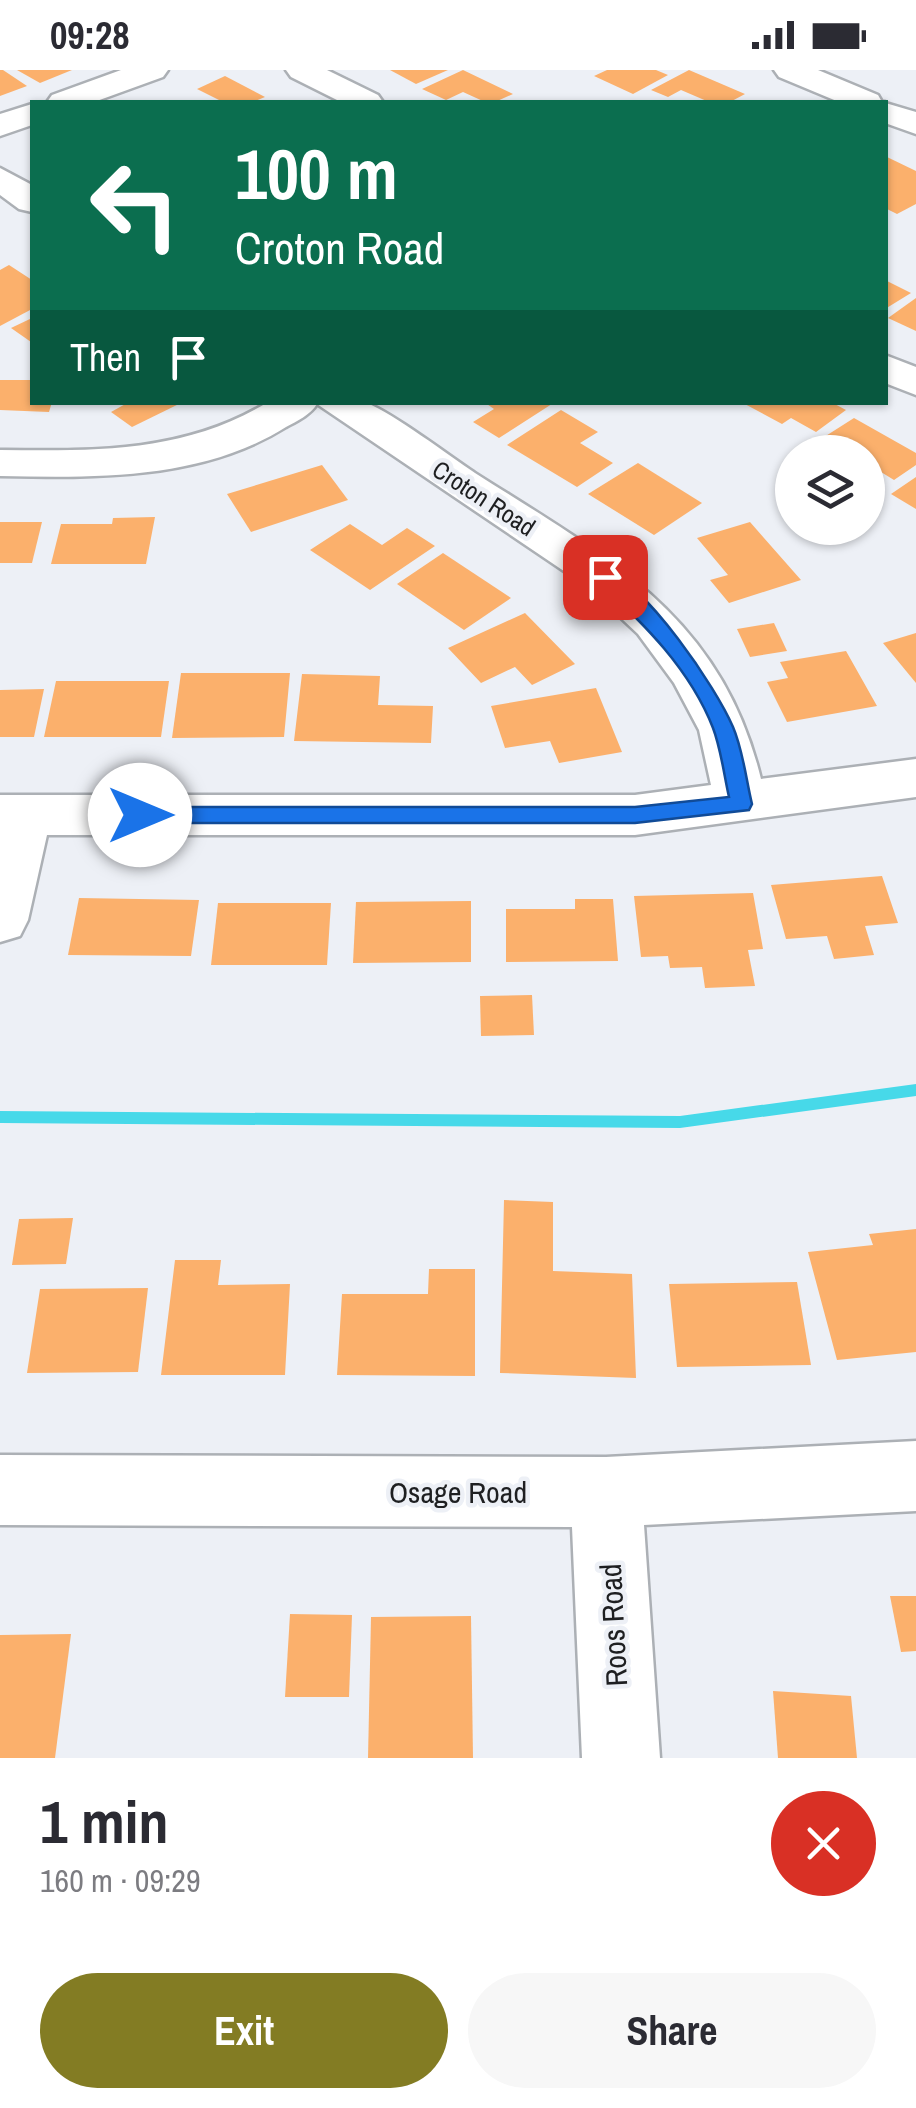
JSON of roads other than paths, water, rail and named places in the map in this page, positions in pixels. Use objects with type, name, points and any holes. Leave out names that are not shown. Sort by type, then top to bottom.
[{"type":"street","points":[[70,100],[152,70]]},
{"type":"street","points":[[302,70],[362,100]]},
{"type":"street","points":[[790,70],[861,100]]},
{"type":"street","points":[[888,112],[916,124]]},
{"type":"street","points":[[0,126],[30,115]]},
{"type":"street","points":[[0,179],[30,200]]},
{"type":"street","points":[[888,369],[916,383]]},
{"type":"street","points":[[0,463],[121,464],[176,456],[233,439],[293,405]]},
{"type":"street","name":"Croton Road","points":[[341,405],[605,577],[655,623],[694,674],[724,730],[741,804]]},
{"type":"street","points":[[0,920],[12,815],[635,815],[916,778]]},
{"type":"street","name":"Osage Road","points":[[0,1490],[606,1492],[916,1476]]},
{"type":"street","name":"Roos Road","points":[[606,1492],[620,1758]]},
{"type":"waterway","points":[[0,1117],[680,1122],[916,1090]]}]
